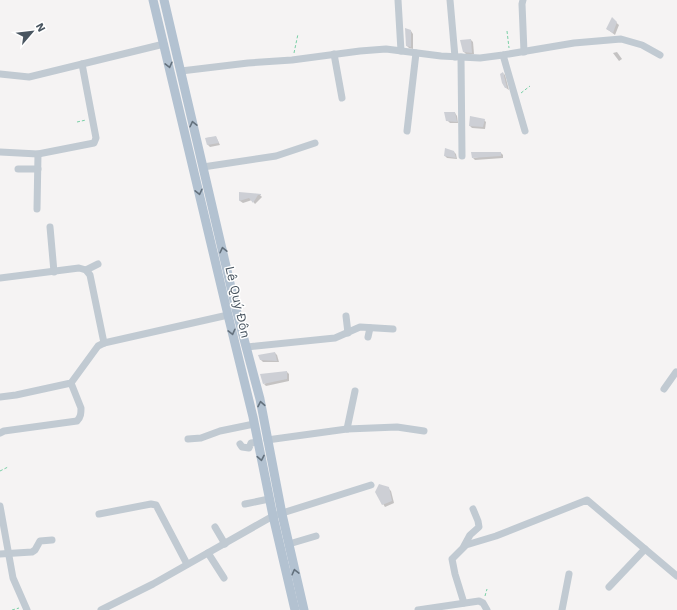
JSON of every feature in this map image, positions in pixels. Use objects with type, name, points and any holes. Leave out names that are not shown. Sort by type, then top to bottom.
[{"type":"main road","name":"Lê Quý Đôn","points":[[153,0],[254,424],[263,441],[295,610]]},
{"type":"main road","name":"Lê Quý Đôn","points":[[164,0],[236,309],[260,398],[263,441],[270,499],[289,544],[304,610]]},
{"type":"main road","points":[[209,233],[219,231]]},
{"type":"street","points":[[398,0],[401,51]]},
{"type":"street","points":[[450,0],[458,57],[462,156]]},
{"type":"street","points":[[523,0],[524,52]]},
{"type":"street","points":[[180,70],[292,60],[386,49],[480,58],[507,55],[574,43],[621,39],[642,45],[660,55]]},
{"type":"street","points":[[0,74],[29,77],[164,44]]},
{"type":"street","points":[[407,131],[416,53]]},
{"type":"street","points":[[334,54],[342,98]]},
{"type":"street","points":[[507,55],[514,94],[525,130]]},
{"type":"street","points":[[0,152],[38,154],[94,143],[96,138],[82,64]]},
{"type":"street","points":[[203,167],[276,156],[315,143]]},
{"type":"street","points":[[37,209],[38,154]]},
{"type":"street","points":[[18,170],[38,169]]},
{"type":"street","points":[[50,227],[54,272]]},
{"type":"street","points":[[86,270],[98,264]]},
{"type":"street","points":[[0,278],[79,268],[86,270],[90,275],[104,343]]},
{"type":"street","points":[[0,397],[71,383],[98,346],[104,343],[228,315]]},
{"type":"street","points":[[346,316],[348,333]]},
{"type":"street","points":[[247,347],[335,338],[360,327],[393,329]]},
{"type":"street","points":[[368,338],[370,328]]},
{"type":"street","points":[[664,389],[676,372],[677,373]]},
{"type":"street","points":[[0,433],[4,431],[77,421],[81,412],[71,383]]},
{"type":"street","points":[[347,429],[355,391]]},
{"type":"street","points":[[188,439],[201,438],[220,431],[254,424]]},
{"type":"street","points":[[240,444],[244,448],[248,449],[251,443],[347,429],[397,427],[424,431]]},
{"type":"street","points":[[101,610],[153,584],[277,515],[371,485]]},
{"type":"street","points":[[245,504],[270,499]]},
{"type":"street","points":[[464,546],[503,533],[587,500],[677,576]]},
{"type":"street","points":[[99,514],[151,504],[156,505],[187,564]]},
{"type":"street","points":[[0,506],[13,578],[27,610]]},
{"type":"street","points":[[464,603],[452,559],[478,527],[478,521],[473,509]]},
{"type":"street","points":[[215,527],[225,544]]},
{"type":"street","points":[[289,544],[316,536]]},
{"type":"street","points":[[0,554],[32,552],[35,550],[40,541],[52,540]]},
{"type":"street","points":[[609,587],[645,549]]},
{"type":"street","points":[[208,553],[224,578]]},
{"type":"street","points":[[563,610],[569,574]]},
{"type":"street","points":[[418,610],[479,601],[484,603],[487,610]]},
{"type":"path","points":[[507,31],[507,55]]},
{"type":"path","points":[[292,60],[298,34]]},
{"type":"path","points":[[514,94],[521,94],[530,86]]},
{"type":"path","points":[[77,122],[92,119]]},
{"type":"path","points":[[0,470],[8,467]]},
{"type":"building","points":[[612,17],[617,22],[613,33],[606,29]]},
{"type":"building","points":[[405,28],[411,30],[411,47],[406,46]]},
{"type":"building","points":[[471,39],[472,53],[463,52],[460,40]]},
{"type":"building","points":[[503,72],[507,88],[505,88],[502,83],[500,74]]},
{"type":"building","points":[[444,112],[455,112],[457,122],[446,121]]},
{"type":"building","points":[[470,116],[485,119],[483,127],[469,126]]},
{"type":"building","points":[[216,136],[219,143],[207,145],[205,138]]},
{"type":"building","points":[[445,148],[454,151],[456,158],[444,156]]},
{"type":"building","points":[[471,152],[501,152],[501,156],[472,158]]},
{"type":"building","points":[[239,192],[261,195],[258,195],[253,203],[249,198],[239,201]]},
{"type":"building","points":[[275,352],[277,361],[260,360],[258,355]]},
{"type":"building","points":[[287,371],[287,379],[263,384],[260,374]]},
{"type":"building","points":[[379,484],[389,487],[392,501],[382,505],[375,492]]}]
